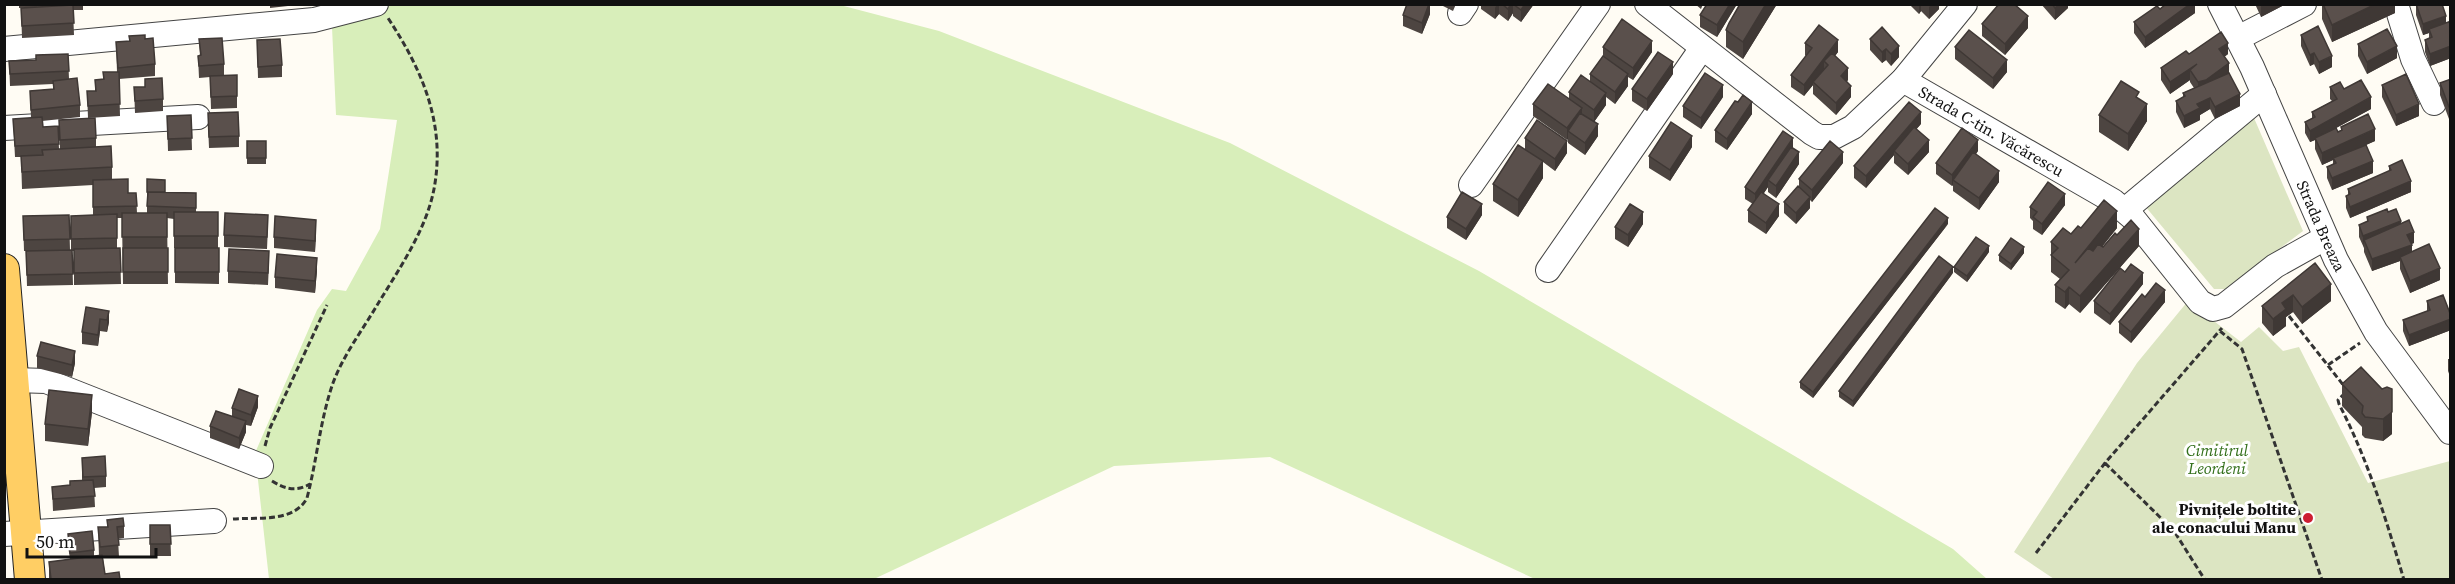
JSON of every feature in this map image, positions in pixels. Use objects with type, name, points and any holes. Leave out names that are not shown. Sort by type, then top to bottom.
[{"type":"main road","points":[[4,269],[14,380],[16,533],[30,579]]},
{"type":"street","points":[[1471,185],[1598,4]]},
{"type":"street","name":"Strada C-tin. Văcărescu","points":[[1647,4],[1819,137],[1834,137],[1847,132],[1903,80],[2125,210],[2200,302],[2219,320]]},
{"type":"street","points":[[1903,80],[1965,4]]},
{"type":"street","name":"Strada Breaza","points":[[2220,4],[2264,94],[2325,238],[2376,332],[2451,432]]},
{"type":"street","points":[[2238,38],[2304,4]]},
{"type":"street","points":[[2396,4],[2413,59],[2434,103]]},
{"type":"street","points":[[4,50],[314,20],[380,9]]},
{"type":"street","points":[[1548,270],[1702,48]]},
{"type":"street","points":[[2125,210],[2264,94]]},
{"type":"street","points":[[4,128],[198,117]]},
{"type":"street","points":[[2219,320],[2275,266],[2325,238]]},
{"type":"street","points":[[14,380],[46,381],[261,466]]},
{"type":"street","points":[[16,533],[214,521]]},
{"type":"path","points":[[214,521],[291,514],[302,509],[311,484],[323,419],[334,382],[423,223],[434,190],[435,129],[429,94],[412,54],[380,9]]},
{"type":"path","points":[[311,484],[302,489],[289,489],[270,479],[261,466],[270,428],[327,305]]},
{"type":"path","points":[[2289,316],[2348,390],[2338,400],[2339,404],[2355,436],[2378,493],[2404,579]]},
{"type":"path","points":[[2036,553],[2219,320],[2242,349],[2322,579]]},
{"type":"path","points":[[2328,365],[2376,332]]},
{"type":"path","points":[[2105,463],[2174,531],[2205,579]]},
{"type":"green space","points":[[331,5],[840,5],[939,31],[1230,143],[1479,271],[1953,549],[1987,579],[1535,579],[1270,457],[1114,466],[874,579],[269,579],[255,453],[317,310],[332,289],[346,291],[380,229],[397,120],[336,115]]},
{"type":"green space","points":[[2254,118],[2303,231],[2225,289],[2214,289],[2145,206]]},
{"type":"green space","name":"Cimitirul Leordeni","points":[[2188,301],[2241,342],[2259,327],[2283,351],[2299,347],[2368,483],[2450,461],[2450,579],[2054,579],[2014,552],[2137,363]]},
{"type":"building","points":[[1407,4],[1429,4],[1422,23],[1403,15]]},
{"type":"building","points":[[1513,4],[1525,4],[1521,10]]},
{"type":"building","points":[[1707,4],[1730,4],[1717,25],[1700,15]]},
{"type":"building","points":[[1740,4],[1766,4],[1743,42],[1726,30]]},
{"type":"building","points":[[1999,4],[2014,4],[2028,16],[2005,44],[1982,24]]},
{"type":"building","points":[[2166,4],[2190,4],[2145,37],[2134,22],[2157,6],[2160,9]]},
{"type":"building","points":[[2323,4],[2376,4],[2332,25]]},
{"type":"building","points":[[2416,4],[2442,4],[2446,16],[2423,24]]},
{"type":"building","points":[[73,5],[74,23],[22,26],[21,8]]},
{"type":"building","points":[[1622,19],[1652,41],[1633,68],[1603,47]]},
{"type":"building","points":[[2451,21],[2451,46],[2430,54],[2425,40],[2432,37],[2429,29]]},
{"type":"building","points":[[1819,25],[1838,40],[1804,85],[1791,75],[1812,48],[1805,43]]},
{"type":"building","points":[[2318,26],[2332,56],[2319,62],[2314,53],[2310,55],[2301,35]]},
{"type":"building","points":[[1882,27],[1899,46],[1891,54],[1886,49],[1882,52],[1870,39]]},
{"type":"building","points":[[2387,29],[2397,46],[2367,62],[2358,44]]},
{"type":"building","points":[[1969,30],[2007,60],[1993,78],[1955,47]]},
{"type":"building","points":[[2221,32],[2228,43],[2219,49],[2229,63],[2206,80],[2198,82],[2190,70],[2197,64],[2170,82],[2161,68],[2186,51],[2189,54]]},
{"type":"building","points":[[145,35],[145,39],[153,38],[155,64],[118,68],[116,42],[130,41],[129,36]]},
{"type":"building","points":[[222,38],[224,64],[199,66],[198,56],[201,55],[199,39]]},
{"type":"building","points":[[280,39],[282,65],[258,67],[257,40]]},
{"type":"building","points":[[1658,52],[1673,62],[1647,99],[1632,89]]},
{"type":"building","points":[[1832,53],[1848,68],[1841,76],[1851,86],[1836,103],[1813,82],[1828,65],[1824,61]]},
{"type":"building","points":[[68,54],[69,71],[10,74],[9,61],[36,60],[36,55]]},
{"type":"building","points":[[1603,56],[1628,74],[1615,92],[1590,74]]},
{"type":"building","points":[[103,72],[119,72],[120,104],[88,106],[87,91],[96,91],[95,80],[104,79]]},
{"type":"building","points":[[1705,73],[1723,85],[1701,118],[1683,106]]},
{"type":"building","points":[[2229,73],[2240,94],[2215,107],[2210,98],[2197,104],[2200,108],[2184,116],[2176,101],[2185,96],[2183,93]]},
{"type":"building","points":[[2406,74],[2419,104],[2396,115],[2382,85]]},
{"type":"building","points":[[237,75],[237,96],[211,97],[210,76]]},
{"type":"building","points":[[1581,75],[1606,93],[1594,110],[1569,92]]},
{"type":"building","points":[[77,78],[80,105],[31,110],[30,91],[54,89],[53,81]]},
{"type":"building","points":[[162,78],[163,99],[135,101],[134,87],[145,87],[145,79]]},
{"type":"building","points":[[2451,79],[2451,107],[2449,107],[2440,83]]},
{"type":"building","points":[[2361,80],[2371,97],[2310,131],[2305,122],[2315,117],[2312,112],[2337,99],[2330,87],[2340,82],[2344,89]]},
{"type":"building","points":[[2121,81],[2139,92],[2136,97],[2147,104],[2128,134],[2099,115]]},
{"type":"building","points":[[1548,84],[1582,108],[1567,128],[1533,104]]},
{"type":"building","points":[[1743,95],[1752,102],[1727,139],[1715,130],[1735,101],[1738,102]]},
{"type":"building","points":[[1909,102],[1921,112],[1866,176],[1854,166]]},
{"type":"building","points":[[238,112],[239,136],[209,137],[208,113]]},
{"type":"building","points":[[1580,113],[1598,124],[1585,143],[1568,131]]},
{"type":"building","points":[[2368,114],[2375,129],[2322,153],[2315,138],[2336,128],[2338,132],[2342,130],[2341,127]]},
{"type":"building","points":[[191,115],[192,138],[168,139],[167,116]]},
{"type":"building","points":[[42,117],[43,127],[58,126],[59,144],[15,146],[13,119]]},
{"type":"building","points":[[95,118],[96,138],[60,140],[59,120]]},
{"type":"building","points":[[1537,120],[1567,141],[1555,159],[1525,138]]},
{"type":"building","points":[[1671,122],[1692,136],[1670,170],[1649,156]]},
{"type":"building","points":[[1914,127],[1929,140],[1908,164],[1894,151]]},
{"type":"building","points":[[1962,128],[1978,140],[1952,175],[1936,163]]},
{"type":"building","points":[[1783,131],[1793,138],[1755,194],[1745,187]]},
{"type":"building","points":[[247,141],[266,141],[266,158],[247,158]]},
{"type":"building","points":[[1830,141],[1843,152],[1812,190],[1799,179]]},
{"type":"building","points":[[1518,145],[1543,161],[1518,200],[1493,184]]},
{"type":"building","points":[[2366,145],[2373,161],[2332,178],[2327,167],[2336,163],[2333,158]]},
{"type":"building","points":[[111,146],[112,167],[22,172],[21,156],[43,155],[42,150]]},
{"type":"building","points":[[1791,147],[1799,152],[1776,186],[1768,180]]},
{"type":"building","points":[[1973,152],[1999,171],[1979,198],[1953,180]]},
{"type":"building","points":[[2402,160],[2411,181],[2350,207],[2346,196],[2350,194],[2348,189],[2391,170],[2389,166]]},
{"type":"building","points":[[128,179],[128,193],[136,193],[137,206],[93,207],[93,180]]},
{"type":"building","points":[[147,179],[165,180],[165,192],[147,192]]},
{"type":"building","points":[[2048,182],[2065,194],[2042,224],[2033,217],[2037,212],[2030,207]]},
{"type":"building","points":[[1798,186],[1810,197],[1796,213],[1784,202]]},
{"type":"building","points":[[148,192],[196,193],[196,208],[147,206]]},
{"type":"building","points":[[1462,192],[1482,204],[1466,229],[1447,217]]},
{"type":"building","points":[[1761,192],[1779,204],[1766,223],[1748,210]]},
{"type":"building","points":[[2104,200],[2117,211],[2075,263],[2088,248],[2093,251],[2098,244],[2103,247],[2131,220],[2139,229],[2080,296],[2069,287],[2065,292],[2055,285],[2069,270],[2051,255],[2058,248],[2051,242],[2063,228],[2071,234],[2078,226],[2081,228]]},
{"type":"building","points":[[1630,204],[1643,212],[1628,235],[1615,227]]},
{"type":"building","points":[[1935,208],[1948,218],[1813,392],[1800,382]]},
{"type":"building","points":[[2387,209],[2388,212],[2396,209],[2401,221],[2363,236],[2359,225],[2368,221],[2367,217]]},
{"type":"building","points":[[174,212],[218,212],[218,236],[174,236]]},
{"type":"building","points":[[122,213],[167,213],[167,237],[122,237]]},
{"type":"building","points":[[225,213],[268,215],[267,237],[224,235]]},
{"type":"building","points":[[117,214],[117,238],[71,239],[71,216]]},
{"type":"building","points":[[69,215],[70,239],[24,240],[23,216]]},
{"type":"building","points":[[275,216],[316,220],[315,241],[274,237]]},
{"type":"building","points":[[2409,220],[2414,232],[2407,235],[2412,245],[2372,259],[2364,240]]},
{"type":"building","points":[[1976,237],[1989,246],[1967,276],[1954,267]]},
{"type":"building","points":[[2011,238],[2024,247],[2011,264],[1999,255]]},
{"type":"building","points":[[2429,244],[2440,268],[2410,281],[2400,257]]},
{"type":"building","points":[[120,248],[121,272],[74,273],[74,249]]},
{"type":"building","points":[[123,248],[168,248],[168,272],[123,272]]},
{"type":"building","points":[[175,248],[219,248],[219,272],[175,272]]},
{"type":"building","points":[[229,249],[269,251],[268,273],[228,271]]},
{"type":"building","points":[[72,250],[73,274],[27,275],[26,251]]},
{"type":"building","points":[[277,254],[317,258],[315,281],[275,277]]},
{"type":"building","points":[[1939,256],[1953,267],[1853,401],[1839,391]]},
{"type":"building","points":[[2315,263],[2331,284],[2302,307],[2293,295],[2282,303],[2286,309],[2273,319],[2262,306]]},
{"type":"building","points":[[2131,264],[2143,273],[2110,314],[2094,301],[2120,268],[2125,272]]},
{"type":"building","points":[[2156,283],[2165,290],[2131,332],[2119,322],[2142,294],[2145,297]]},
{"type":"building","points":[[2443,295],[2451,319],[2409,335],[2403,320],[2430,310],[2427,301]]},
{"type":"building","points":[[86,307],[109,311],[107,320],[100,319],[98,335],[82,332]]},
{"type":"building","points":[[41,342],[75,351],[72,365],[37,356]]},
{"type":"building","points":[[2361,367],[2382,389],[2387,387],[2392,389],[2392,412],[2383,419],[2365,417],[2362,413],[2363,406],[2342,384]]},
{"type":"building","points":[[239,389],[258,396],[251,415],[232,408]]},
{"type":"building","points":[[49,390],[92,395],[88,429],[45,424]]},
{"type":"building","points":[[216,411],[246,421],[239,438],[210,426]]},
{"type":"building","points":[[105,456],[106,476],[83,477],[82,458]]},
{"type":"building","points":[[93,480],[95,496],[53,499],[52,487],[70,485],[70,481]]},
{"type":"building","points":[[123,518],[124,526],[117,527],[119,545],[100,547],[98,527],[108,527],[107,520]]},
{"type":"building","points":[[150,525],[170,525],[171,544],[150,544]]},
{"type":"building","points":[[92,531],[94,550],[70,553],[68,534]]},
{"type":"building","points":[[102,555],[105,574],[119,572],[120,579],[51,579],[49,562]]},
{"type":"place","name":"Pivnițele boltite ale conacului Manu","points":[[2308,518]]}]
